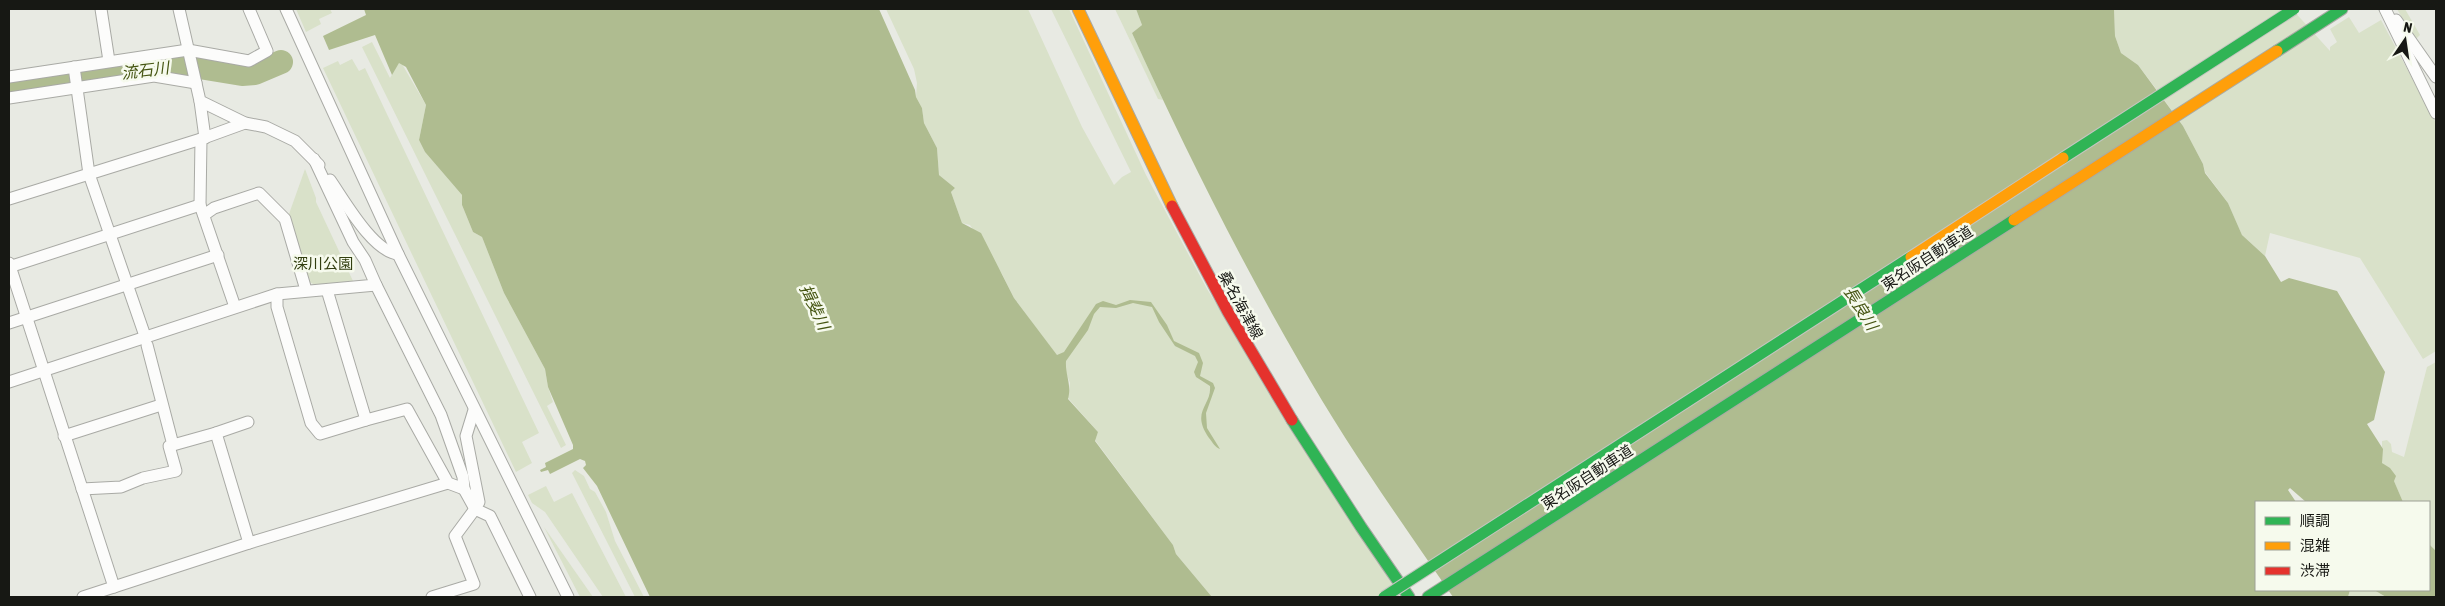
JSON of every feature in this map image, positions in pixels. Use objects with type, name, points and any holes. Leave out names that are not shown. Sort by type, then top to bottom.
[{"type":"main road","name":"桑名海津線","points":[[1078,9],[1153,170],[1256,363],[1325,472],[1409,597]]},
{"type":"main road","name":"東名阪自動車道","points":[[1384,597],[2294,9]]},
{"type":"main road","name":"東名阪自動車道","points":[[1428,597],[2342,9]]},
{"type":"street","points":[[101,9],[109,61]]},
{"type":"street","points":[[179,9],[200,101],[203,138],[202,210],[235,307]]},
{"type":"street","points":[[9,98],[76,78],[109,61],[189,52],[249,61],[267,51],[249,9]]},
{"type":"street","points":[[286,9],[398,254],[568,597]]},
{"type":"street","points":[[2386,9],[2402,28],[2436,77]]},
{"type":"street","points":[[2386,9],[2436,113]]},
{"type":"street","points":[[9,77],[154,76],[195,78]]},
{"type":"street","points":[[76,78],[89,174],[146,341],[161,405],[173,445]]},
{"type":"street","points":[[200,101],[245,123],[266,127],[295,142],[314,159],[362,227],[389,253],[398,254]]},
{"type":"street","points":[[9,199],[245,123]]},
{"type":"street","points":[[314,159],[353,242],[366,260],[441,415],[463,477],[464,490],[475,510],[490,516],[530,597]]},
{"type":"street","points":[[114,587],[9,265],[110,234],[214,208],[259,193],[285,219],[306,290]]},
{"type":"street","points":[[9,322],[218,255]]},
{"type":"street","points":[[9,382],[43,370],[146,341],[235,307],[277,294],[376,284]]},
{"type":"street","points":[[327,290],[366,420]]},
{"type":"street","points":[[277,294],[278,307],[311,423],[320,434],[406,409],[448,483],[464,490]]},
{"type":"street","points":[[64,436],[161,405]]},
{"type":"street","points":[[432,597],[474,584],[455,536],[479,502],[466,436],[474,410]]},
{"type":"street","points":[[82,489],[121,487],[143,478],[176,472],[169,446],[248,422]]},
{"type":"street","points":[[216,433],[249,543]]},
{"type":"street","points":[[83,597],[249,543],[448,483]]},
{"type":"green space","points":[[296,9],[330,9],[332,13],[319,19],[321,24],[306,32]]},
{"type":"green space","points":[[886,9],[1028,9],[1082,127],[1114,185],[1131,172],[1051,9],[1069,9],[1146,175],[1207,289],[1400,597],[1212,597],[1176,554],[1173,545],[1095,440],[1098,432],[1068,398],[1070,383],[1062,362],[1014,298],[1002,274],[970,225],[962,223],[951,192],[955,188],[939,175],[937,148],[924,123],[922,108],[916,97],[917,83],[914,69]]},
{"type":"green space","points":[[1115,9],[1136,9],[1142,25],[1132,33],[1163,100],[1158,99]]},
{"type":"green space","points":[[2114,9],[2292,9],[2330,51],[2330,47],[2337,42],[2330,29],[2349,17],[2359,33],[2381,20],[2436,123],[2436,351],[2423,359],[2360,258],[2270,233],[2265,256],[2242,235],[2228,203],[2205,172],[2203,164],[2183,126],[2138,65],[2121,53],[2115,36]]},
{"type":"green space","points":[[2397,9],[2405,9],[2420,35],[2415,40]]},
{"type":"green space","points":[[372,42],[390,78],[399,62],[402,64],[426,105],[419,140],[425,152],[462,195],[462,205],[473,232],[482,237],[504,293],[545,369],[553,402],[547,406],[566,445],[561,448],[362,47]]},
{"type":"green space","points":[[352,59],[359,71],[365,68],[539,433],[522,442],[532,463],[516,472],[323,68],[338,61],[340,65]]},
{"type":"green space","name":"深川公園","points":[[305,169],[316,202],[353,281],[315,285],[308,281],[289,214]]},
{"type":"green space","points":[[2436,362],[2436,551],[2430,545],[2430,501],[2403,501],[2394,481],[2382,463],[2382,441],[2387,440],[2391,444],[2392,452],[2404,457],[2427,367]]},
{"type":"green space","points":[[575,470],[584,476],[590,489],[595,492],[606,512],[615,541],[644,597],[635,597],[572,473]]},
{"type":"green space","points":[[546,486],[554,502],[572,493],[626,597],[603,597],[545,512],[532,503],[528,495]]},
{"type":"green space","points":[[544,527],[593,597],[580,597]]},
{"type":"green space","points":[[2350,591],[2376,591],[2386,597],[2348,597]]},
{"type":"water","name":"揖斐川","points":[[364,9],[879,9],[915,90],[916,97],[922,108],[924,123],[937,148],[939,175],[955,188],[951,192],[962,223],[981,233],[1014,298],[1057,355],[1064,352],[1096,304],[1103,301],[1116,305],[1130,300],[1151,302],[1167,325],[1174,341],[1199,353],[1203,363],[1200,376],[1213,383],[1215,388],[1206,413],[1207,428],[1220,449],[1209,438],[1201,421],[1201,415],[1210,393],[1210,386],[1196,377],[1194,372],[1198,362],[1195,356],[1175,346],[1159,322],[1152,307],[1133,303],[1116,308],[1100,307],[1094,314],[1088,330],[1066,361],[1066,366],[1069,389],[1068,399],[1098,432],[1095,441],[1173,545],[1176,554],[1212,597],[650,597],[597,486],[583,468],[586,465],[585,461],[580,459],[550,474],[548,470],[541,472],[540,470],[546,467],[545,463],[573,449],[573,445],[548,387],[545,369],[504,293],[482,237],[473,232],[462,205],[462,195],[425,152],[419,140],[426,105],[406,67],[399,63],[392,75],[375,35],[329,50],[323,36],[366,15]]},
{"type":"water","name":"長良川","points":[[1136,9],[2114,9],[2115,36],[2121,53],[2138,65],[2183,126],[2203,164],[2205,173],[2228,203],[2242,235],[2265,256],[2281,282],[2289,278],[2337,291],[2385,372],[2374,420],[2367,424],[2383,449],[2382,463],[2390,468],[2396,476],[2394,481],[2403,501],[2305,501],[2290,488],[2288,490],[2295,501],[2255,501],[2255,591],[2350,591],[2348,597],[1453,597],[1336,423],[1255,282],[1191,158],[1132,33],[1142,25]]},
{"type":"water","points":[[2430,545],[2436,551],[2436,597],[2386,597],[2376,591],[2430,591]]},
{"type":"waterway","name":"流石川","points":[[9,91],[142,71],[167,65],[187,65],[242,74],[255,73],[281,62]]},
{"type":"traffic: fast","points":[[2063,158],[2294,9]]},
{"type":"traffic: fast","points":[[2277,51],[2342,9]]},
{"type":"traffic: fast","points":[[1428,597],[2014,220]]},
{"type":"traffic: fast","points":[[1384,597],[1911,257]]},
{"type":"traffic: fast","points":[[1292,420],[1409,597]]},
{"type":"traffic: slow","points":[[1078,9],[1172,206]]},
{"type":"traffic: slow","points":[[2014,220],[2277,51]]},
{"type":"traffic: slow","points":[[1911,257],[2063,158]]},
{"type":"traffic: jam","points":[[1172,206],[1228,312],[1292,420]]}]
